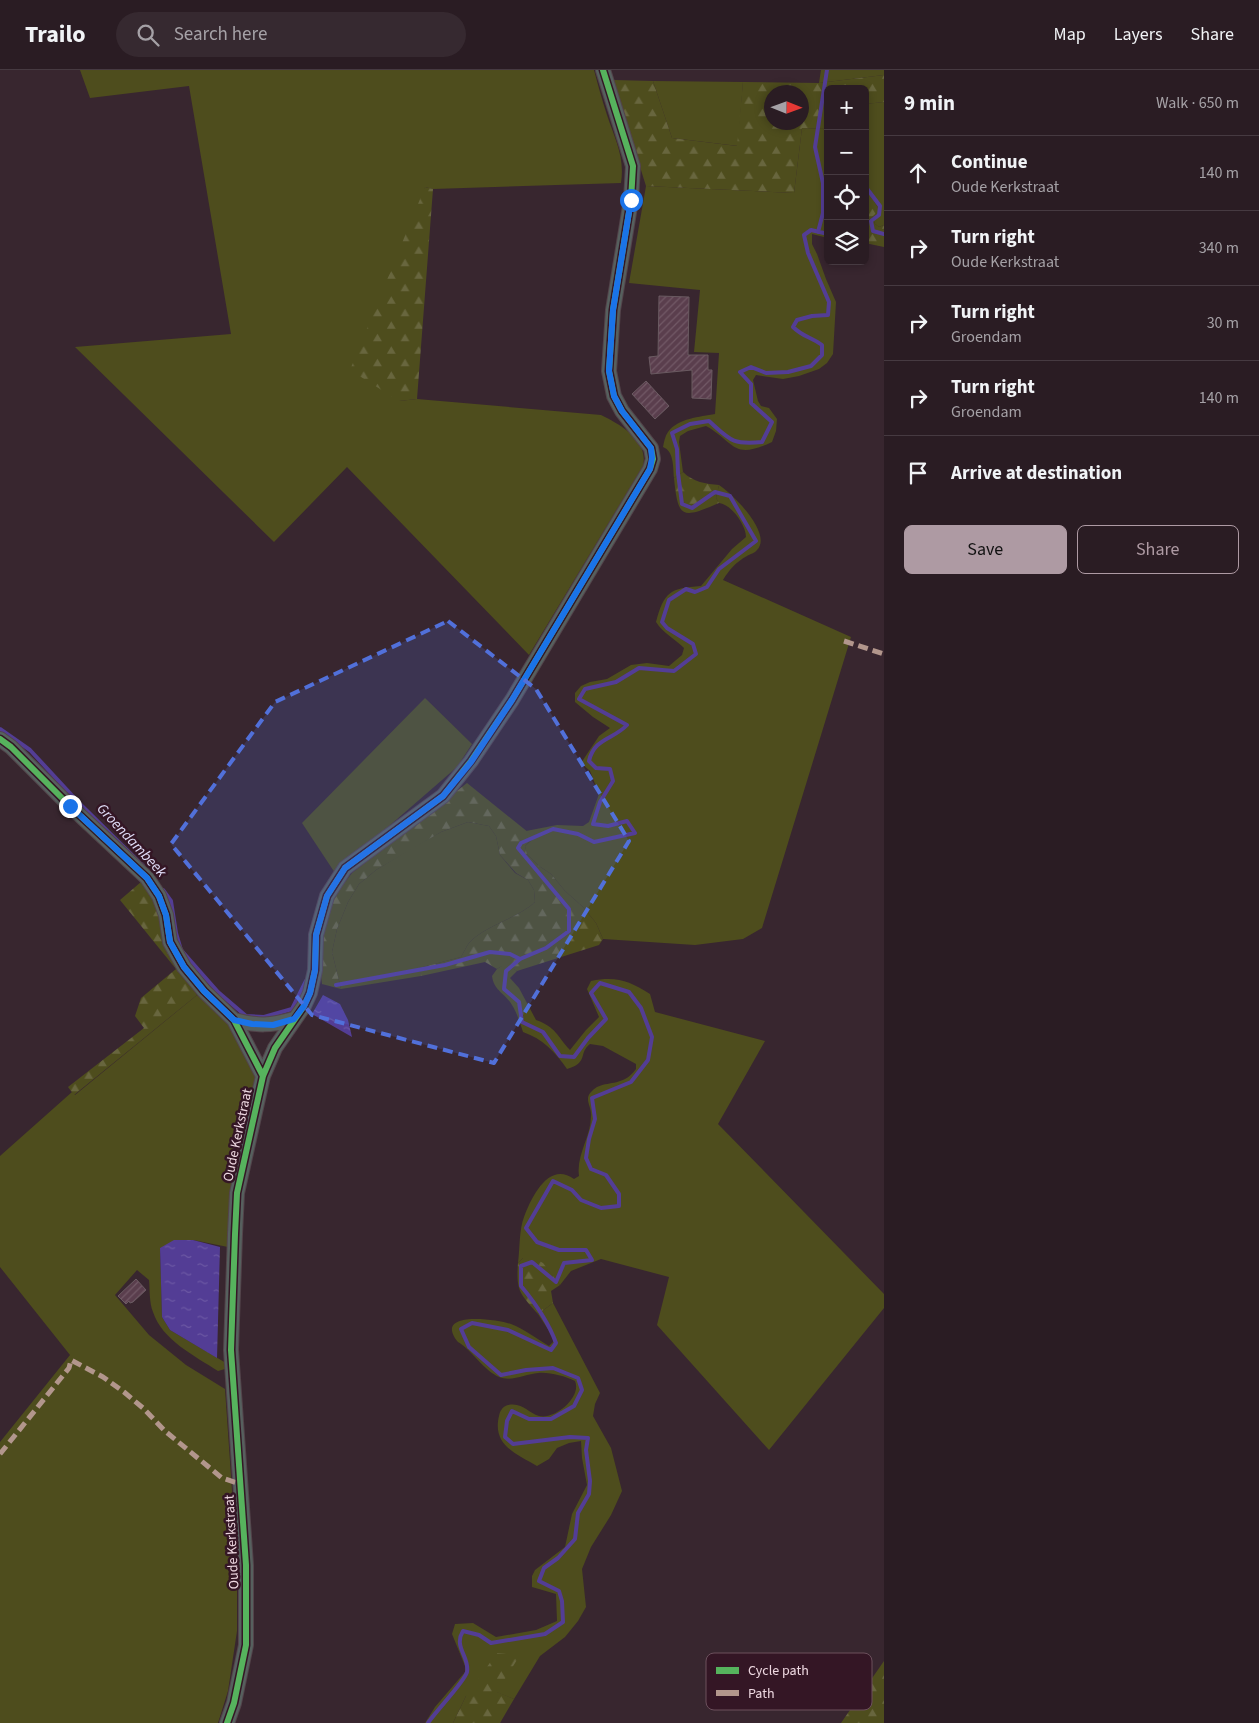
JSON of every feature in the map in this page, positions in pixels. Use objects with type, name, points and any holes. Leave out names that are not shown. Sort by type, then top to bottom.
[{"type":"street","name":"Oude Kerkstraat","points":[[227,1723],[234,1703],[246,1645],[246,1565],[231,1350],[237,1193],[262,1076],[275,1048],[304,1006],[310,993],[315,970],[316,935],[327,896],[331,889],[345,868],[443,796],[471,762],[512,700],[650,469],[651,448],[622,411],[614,396],[609,371],[613,310],[631,200],[633,166],[603,70]]},
{"type":"street","points":[[0,739],[11,747],[70,806],[147,878],[159,896],[166,915],[170,942],[184,967],[204,991],[234,1020],[262,1076]]},
{"type":"street","points":[[234,1020],[252,1024],[273,1025],[294,1019]]},
{"type":"highlighted area","points":[[448,621],[536,689],[629,841],[494,1063],[312,1015],[171,844],[275,702]]},
{"type":"green space","points":[[80,70],[594,70],[620,156],[622,165],[621,183],[433,189],[425,187],[399,401],[417,399],[601,415],[632,434],[642,448],[643,466],[529,655],[347,467],[274,542],[75,347],[231,334],[189,86],[90,98]]},
{"type":"green space","points":[[821,70],[884,70],[884,75],[819,83]]},
{"type":"green space","points":[[884,75],[884,102],[869,104],[869,85],[824,85],[824,129],[809,128],[809,85],[764,85],[764,130],[802,130],[794,193],[646,186],[613,80],[653,81],[672,138],[737,146],[743,82],[819,83]]},
{"type":"green space","points":[[653,81],[743,82],[738,146],[672,138]]},
{"type":"green space","points":[[884,102],[884,225],[879,227],[875,224],[872,217],[878,208],[869,193],[869,104]]},
{"type":"green space","points":[[824,129],[824,237],[812,234],[812,244],[836,302],[833,354],[827,363],[819,369],[799,376],[783,379],[756,375],[753,380],[758,401],[761,406],[769,408],[777,419],[776,431],[772,442],[749,450],[741,450],[706,426],[688,431],[680,436],[679,442],[683,472],[674,478],[671,456],[667,449],[663,447],[665,437],[672,427],[683,421],[715,414],[719,353],[694,352],[700,290],[629,283],[646,186],[794,193],[802,130]]},
{"type":"green space","points":[[425,187],[433,189],[417,399],[399,401],[350,370]]},
{"type":"green space","points":[[869,193],[878,208],[872,217],[875,224],[879,227],[884,225],[884,247],[869,244]]},
{"type":"green space","points":[[683,472],[695,480],[719,485],[716,498],[719,503],[697,512],[684,512],[680,508],[674,478]]},
{"type":"green space","points":[[719,485],[749,515],[760,534],[761,543],[756,551],[736,564],[723,580],[851,637],[762,928],[743,939],[695,945],[603,939],[596,923],[583,907],[565,891],[551,874],[539,866],[527,854],[525,846],[534,838],[526,831],[557,825],[583,826],[589,822],[599,794],[590,771],[581,763],[599,736],[610,728],[575,702],[575,693],[581,686],[590,682],[607,679],[631,665],[647,663],[669,666],[682,655],[684,648],[656,622],[662,604],[675,590],[701,586],[732,549],[746,537],[741,521],[733,511],[724,504],[719,503],[716,498]]},
{"type":"green space","points":[[425,698],[472,744],[457,767],[335,873],[302,823]]},
{"type":"green space","points":[[467,783],[534,837],[525,846],[527,854],[539,866],[551,874],[596,923],[603,939],[599,945],[517,971],[507,966],[497,969],[485,962],[421,976],[419,968],[461,957],[469,943],[484,931],[528,908],[535,902],[534,890],[528,880],[516,873],[500,855],[496,836],[489,826],[468,822],[441,832],[376,870],[359,884],[348,902],[337,929],[332,952],[341,989],[322,984],[320,967],[322,936],[332,899],[352,873]]},
{"type":"green space","points":[[468,822],[489,826],[496,836],[500,855],[515,873],[528,880],[534,890],[535,902],[528,908],[484,931],[469,943],[461,957],[419,968],[421,976],[341,989],[332,952],[337,929],[348,902],[359,884],[376,870],[412,848],[441,832]]},
{"type":"green space","points":[[141,882],[155,901],[166,944],[197,995],[74,1095],[68,1087],[144,1028],[135,1016],[141,998],[176,969],[120,900]]},
{"type":"green space","points":[[503,965],[508,965],[517,971],[510,978],[519,988],[536,1020],[556,1032],[570,1050],[599,1017],[587,989],[591,981],[608,979],[629,983],[650,994],[655,1012],[765,1041],[718,1124],[884,1294],[884,1308],[769,1450],[657,1325],[669,1277],[601,1259],[571,1271],[560,1285],[543,1264],[523,1258],[518,1263],[522,1222],[537,1191],[543,1183],[557,1174],[574,1179],[579,1176],[581,1153],[590,1124],[589,1094],[599,1086],[621,1081],[631,1075],[636,1069],[636,1064],[603,1046],[590,1044],[586,1047],[581,1061],[574,1067],[567,1069],[548,1047],[537,1038],[523,1032],[512,1005],[497,989],[493,981],[492,976]]},
{"type":"green space","points":[[197,995],[227,1021],[255,1075],[255,1086],[228,1247],[193,1240],[160,1248],[162,1317],[170,1330],[226,1363],[225,1369],[218,1371],[171,1339],[157,1322],[150,1300],[149,1280],[137,1270],[115,1295],[149,1335],[186,1365],[225,1389],[237,1562],[237,1631],[228,1691],[218,1723],[0,1723],[0,1442],[70,1355],[0,1267],[0,1156],[72,1092],[75,1095]]},
{"type":"green space","points":[[532,1257],[543,1263],[560,1285],[551,1291],[553,1303],[538,1314],[520,1292],[518,1280],[518,1263],[523,1258]]},
{"type":"green space","points":[[553,1303],[600,1393],[595,1404],[593,1416],[611,1448],[622,1491],[611,1515],[591,1547],[582,1569],[586,1607],[565,1637],[540,1656],[514,1699],[496,1692],[466,1696],[453,1723],[425,1723],[435,1707],[465,1672],[465,1666],[452,1634],[455,1624],[473,1623],[496,1637],[536,1630],[557,1621],[556,1594],[532,1587],[532,1576],[535,1570],[565,1547],[572,1514],[587,1485],[581,1441],[557,1448],[549,1459],[537,1466],[514,1453],[502,1441],[498,1426],[501,1411],[508,1405],[522,1406],[539,1416],[559,1411],[566,1406],[575,1394],[575,1381],[566,1377],[543,1373],[514,1378],[499,1377],[488,1370],[458,1342],[452,1332],[453,1325],[460,1321],[470,1319],[493,1320],[516,1326],[549,1346],[553,1342],[553,1337],[538,1314]]},
{"type":"green space","points":[[497,1653],[520,1655],[497,1692],[514,1699],[500,1723],[453,1723],[466,1696]]},
{"type":"green space","points":[[884,1661],[884,1723],[841,1723],[850,1710],[872,1710],[872,1678]]},
{"type":"water","points":[[323,995],[340,1004],[348,1020],[352,1037],[312,1014]]},
{"type":"water","points":[[174,1240],[193,1240],[220,1247],[217,1358],[170,1330],[162,1317],[160,1248]]},
{"type":"building","points":[[659,296],[689,297],[688,355],[708,355],[708,370],[712,370],[711,399],[692,398],[692,370],[651,374],[649,357],[658,356]]},
{"type":"building","points":[[646,381],[669,406],[655,419],[632,394]]},
{"type":"building","points":[[136,1279],[146,1290],[133,1302],[130,1303],[129,1301],[126,1304],[118,1296]]},
{"type":"waterway","points":[[818,232],[823,213],[823,183],[815,147],[827,70]]},
{"type":"waterway","points":[[869,191],[880,206],[879,215],[871,221],[873,231],[884,234]]},
{"type":"waterway","points":[[428,1723],[467,1672],[460,1642],[463,1631],[479,1635],[491,1643],[545,1634],[563,1622],[562,1601],[559,1591],[539,1581],[544,1568],[558,1558],[575,1539],[578,1513],[589,1494],[590,1481],[586,1450],[588,1438],[570,1437],[513,1444],[505,1437],[507,1421],[512,1411],[529,1419],[551,1419],[574,1406],[582,1390],[578,1378],[553,1368],[526,1370],[501,1375],[469,1347],[461,1329],[472,1323],[508,1330],[551,1350],[556,1343],[541,1313],[521,1286],[521,1266],[532,1262],[556,1282],[564,1263],[592,1260],[586,1250],[559,1250],[537,1242],[526,1228],[553,1181],[572,1190],[581,1200],[601,1208],[619,1206],[619,1194],[606,1175],[591,1169],[586,1158],[595,1119],[592,1098],[631,1082],[648,1060],[652,1037],[641,1008],[629,992],[600,983],[591,993],[606,1019],[588,1038],[574,1057],[560,1056],[543,1032],[522,1022],[519,1002],[504,989],[506,971],[520,959],[546,948],[569,931],[569,909],[518,848],[521,843],[553,829],[578,834],[594,842],[635,833],[627,821],[608,826],[593,824],[600,802],[613,781],[610,769],[596,768],[589,761],[591,753],[600,743],[627,725],[579,699],[585,689],[616,682],[639,668],[674,671],[696,654],[693,644],[667,628],[662,622],[669,600],[686,589],[695,592],[707,587],[719,569],[756,541],[730,496],[715,492],[692,508],[682,504],[677,449],[672,433],[690,424],[709,421],[732,440],[744,443],[762,442],[772,422],[751,403],[751,384],[740,372],[751,367],[766,373],[788,372],[811,366],[822,355],[822,345],[793,327],[797,320],[812,316],[828,315],[829,302],[808,253],[804,235],[811,230],[824,233]]},
{"type":"waterway","name":"Groendambeek","points":[[0,729],[30,750],[80,804],[144,867]]},
{"type":"waterway","name":"Groendambeek","points":[[163,890],[171,901],[181,950],[218,992],[246,1016],[264,1017],[292,1009],[306,981]]},
{"type":"waterway","name":"Groendambeek","points":[[336,985],[445,965],[490,952],[510,954],[520,959]]},
{"type":"marked path","points":[[844,641],[884,654]]},
{"type":"marked path","points":[[0,1454],[69,1368],[71,1360],[103,1377],[124,1392],[143,1408],[165,1431],[222,1478],[240,1484]]},
{"type":"cycle path","points":[[227,1723],[234,1703],[246,1645],[246,1565],[231,1350],[237,1193],[263,1076],[275,1048],[304,1006],[310,993],[315,970],[316,935],[327,896],[345,868],[443,796],[471,761],[512,700],[650,469],[653,459],[651,448],[622,411],[614,396],[609,371],[613,310],[631,200],[633,166],[603,70]]},
{"type":"cycle path","points":[[0,739],[11,747],[70,806],[147,878],[159,896],[166,915],[170,942],[184,967],[204,991],[234,1020],[263,1076]]},
{"type":"route","points":[[70,806],[147,878],[159,896],[166,915],[170,942],[184,967],[204,991],[234,1020],[252,1024],[273,1025],[294,1019],[304,1006],[310,993],[315,970],[316,935],[327,896],[345,868],[386,836],[443,796],[471,762],[512,700],[650,469],[651,448],[622,411],[614,396],[609,371],[613,310],[631,200]]}]
